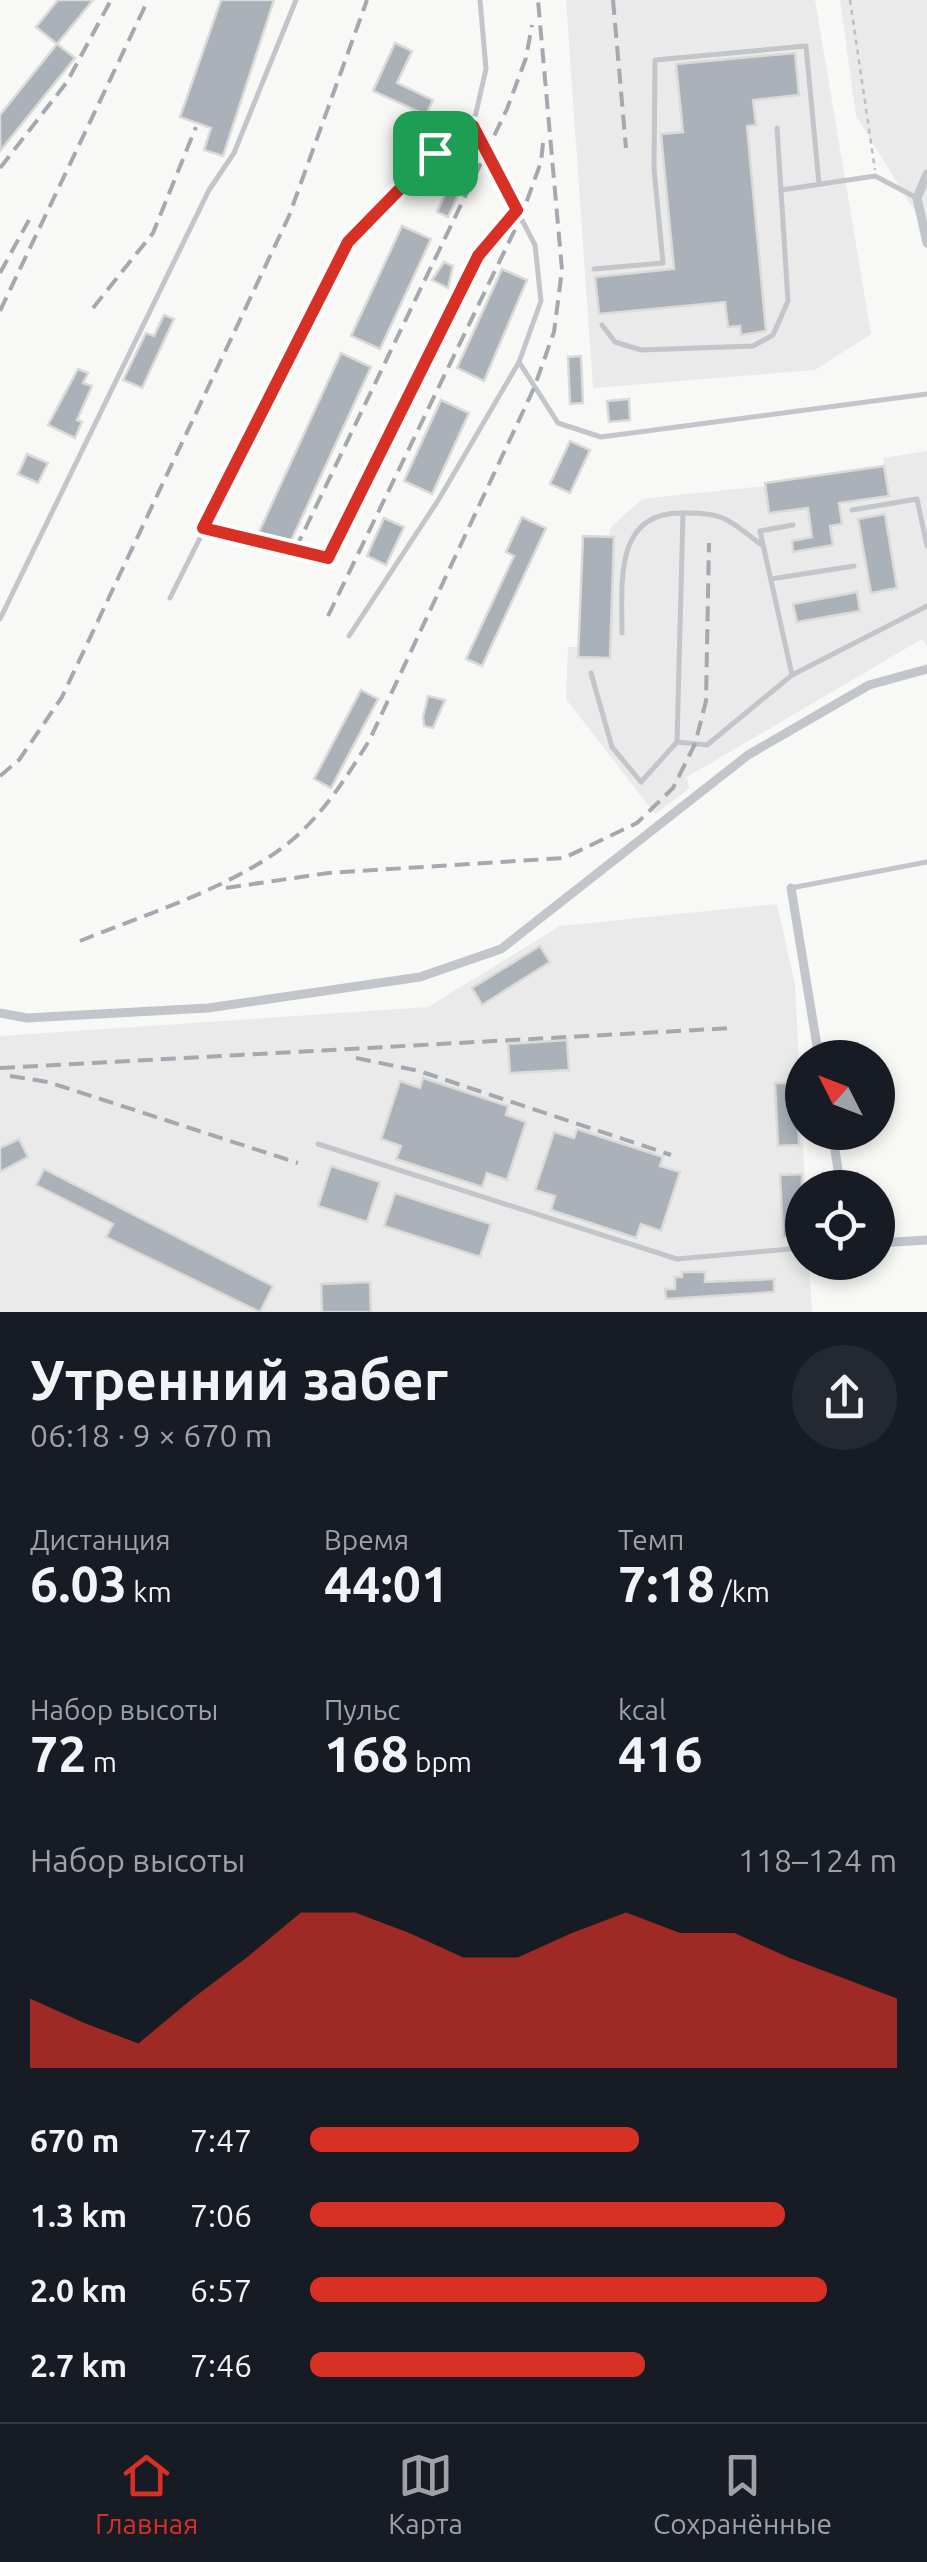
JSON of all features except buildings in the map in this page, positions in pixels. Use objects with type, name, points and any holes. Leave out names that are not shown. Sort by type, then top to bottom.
[{"type":"street","points":[[927,174],[916,198],[927,243]]},
{"type":"street","points":[[0,1014],[27,1018],[208,1008],[420,978],[501,949],[748,755],[868,685],[927,668]]},
{"type":"street","points":[[791,888],[816,1040]]},
{"type":"street","points":[[895,1242],[927,1240]]},
{"type":"lane","points":[[0,619],[208,190],[234,153],[296,0]]},
{"type":"lane","points":[[349,636],[440,499],[518,362],[541,301],[536,244],[473,126],[486,69],[480,0]]},
{"type":"lane","points":[[594,269],[663,263],[654,170],[655,60],[806,46],[819,184]]},
{"type":"lane","points":[[170,598],[348,242],[435,153],[473,126]]},
{"type":"lane","points":[[602,325],[615,342],[641,350],[752,346],[773,335],[788,301],[777,128]]},
{"type":"lane","points":[[781,190],[876,176],[916,198]]},
{"type":"lane","points":[[203,528],[328,558],[478,256],[517,210]]},
{"type":"lane","points":[[518,362],[558,423],[600,436],[927,394]]},
{"type":"lane","points":[[852,510],[917,498],[927,546]]},
{"type":"lane","points":[[591,673],[612,747],[641,782],[677,742],[684,512]]},
{"type":"lane","points":[[622,633],[622,572],[638,524],[657,513],[718,512],[763,546]]},
{"type":"lane","points":[[792,676],[760,531],[793,525]]},
{"type":"lane","points":[[770,579],[854,566]]},
{"type":"lane","points":[[677,742],[707,745],[792,676],[927,606]]},
{"type":"lane","points":[[791,888],[927,862]]},
{"type":"lane","points":[[318,1144],[676,1259],[785,1249]]},
{"type":"path","points":[[850,0],[876,176]]},
{"type":"shaded area","points":[[566,0],[815,0],[871,334],[815,370],[593,388]]},
{"type":"shaded area","points":[[840,0],[927,0],[927,231],[856,116]]},
{"type":"shaded area","points":[[927,451],[927,646],[922,639],[687,777],[689,789],[655,814],[566,699],[568,647],[579,647],[583,536],[609,537],[611,527],[642,499],[765,486],[884,466],[883,458]]},
{"type":"shaded area","points":[[777,904],[795,984],[798,1040],[785,1040],[785,1150],[803,1150],[804,1170],[785,1170],[785,1280],[810,1280],[812,1312],[0,1312],[0,1036],[428,1007],[560,926]]},
{"type":"railway","points":[[0,168],[67,82],[111,0]]},
{"type":"railway","points":[[0,311],[148,0]]},
{"type":"railway","points":[[0,776],[19,760],[62,697],[289,216],[367,0]]},
{"type":"railway","points":[[80,941],[226,882],[279,850],[321,810],[370,739],[534,388],[554,332],[562,270],[538,0]]},
{"type":"railway","points":[[613,0],[626,148]]},
{"type":"railway","points":[[295,550],[507,109],[526,58],[532,25]]},
{"type":"railway","points":[[93,308],[153,233],[196,127]]},
{"type":"railway","points":[[328,616],[521,217],[541,162],[543,143]]},
{"type":"railway","points":[[0,273],[29,220]]},
{"type":"railway","points":[[226,888],[328,873],[564,858],[637,823],[673,788],[695,744],[706,701],[709,543]]},
{"type":"railway","points":[[0,1068],[733,1028]]},
{"type":"railway","points":[[356,1058],[419,1071],[671,1155]]},
{"type":"railway","points":[[10,1076],[48,1082],[298,1163]]},
{"type":"route","points":[[473,126],[517,210],[478,256],[328,558],[203,528],[348,242],[435,153],[473,126]]}]
